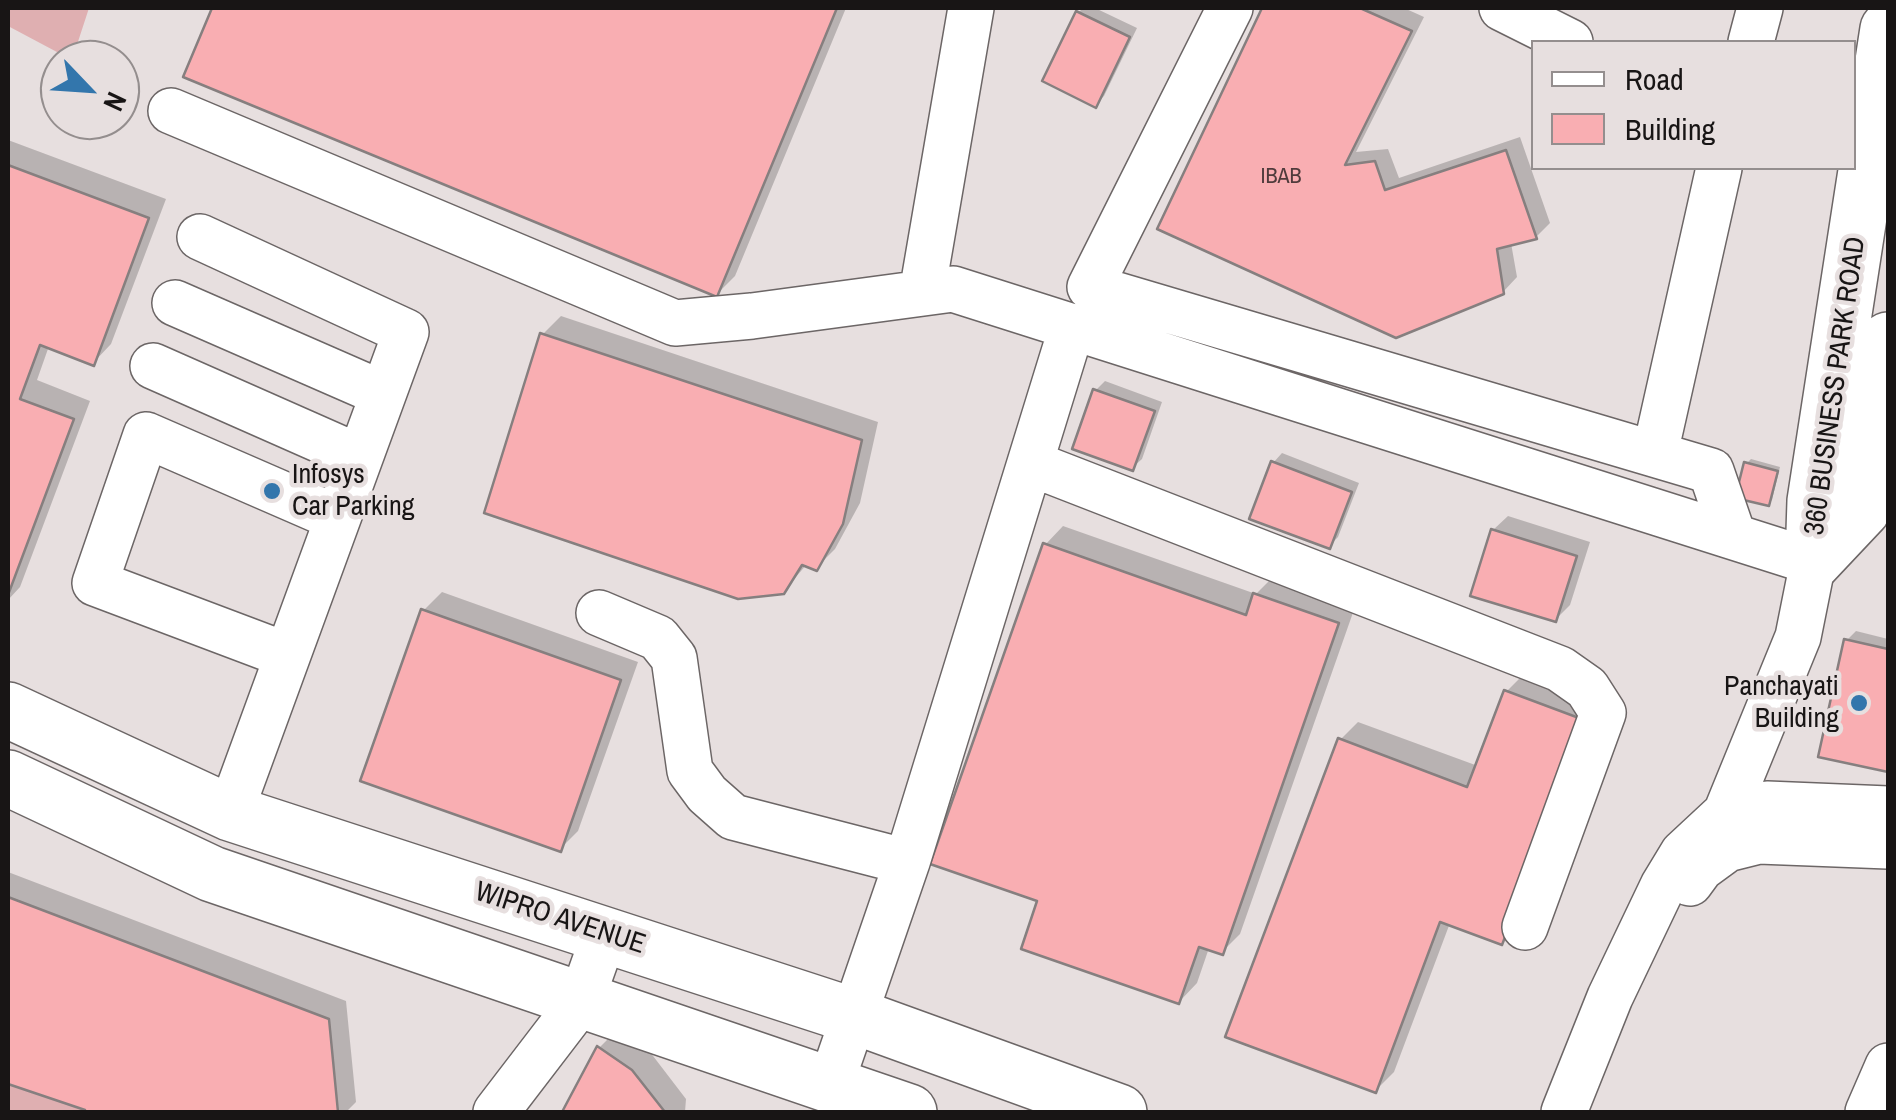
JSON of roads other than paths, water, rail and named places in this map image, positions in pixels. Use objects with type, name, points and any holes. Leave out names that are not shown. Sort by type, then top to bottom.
[{"type":"main road","name":"360 BUSINESS PARK ROAD","points":[[1813,562],[1815,501],[1888,30]]},
{"type":"main road","name":"360 BUSINESS PARK ROAD","points":[[1813,562],[1862,510],[1888,340]]},
{"type":"main road","name":"WIPRO AVENUE","points":[[8,710],[230,813],[854,1016],[1119,1112]]},
{"type":"main road","points":[[8,778],[212,874],[909,1112]]},
{"type":"street","points":[[922,293],[971,8]]},
{"type":"street","points":[[1230,8],[1090,288],[1711,471],[1734,536]]},
{"type":"street","points":[[1502,8],[1566,40]]},
{"type":"street","points":[[1751,40],[1760,8]]},
{"type":"street","points":[[171,112],[675,323],[953,289],[1813,562],[1798,637],[1726,813],[1683,852],[1663,886],[1595,1063],[1586,1112]]},
{"type":"street","points":[[1654,453],[1719,170]]},
{"type":"street","points":[[200,238],[406,332],[230,813]]},
{"type":"street","points":[[175,304],[381,393]]},
{"type":"street","points":[[830,1086],[907,862],[1072,327]]},
{"type":"street","points":[[153,366],[360,457]]},
{"type":"street","points":[[286,655],[95,583],[146,435],[337,518]]},
{"type":"street","points":[[1030,464],[1560,669],[1587,688],[1603,714],[1525,926]]},
{"type":"street","points":[[599,613],[658,638],[674,658],[690,770],[707,794],[733,816],[907,862]]},
{"type":"street","points":[[1766,716],[1760,750],[1767,783],[1776,796],[1789,804]]},
{"type":"street","points":[[1726,813],[1767,804],[1888,808]]},
{"type":"street","points":[[1564,1112],[1595,1063],[1680,896],[1701,868],[1727,848],[1759,841],[1888,846]]},
{"type":"street","points":[[496,1112],[582,1000],[605,933]]},
{"type":"street","points":[[1868,1112],[1888,1066]]},
{"type":"place","name":"Infosys Car Parking","points":[[272,491]]},
{"type":"place","name":"Panchayati Building","points":[[1859,703]]}]
